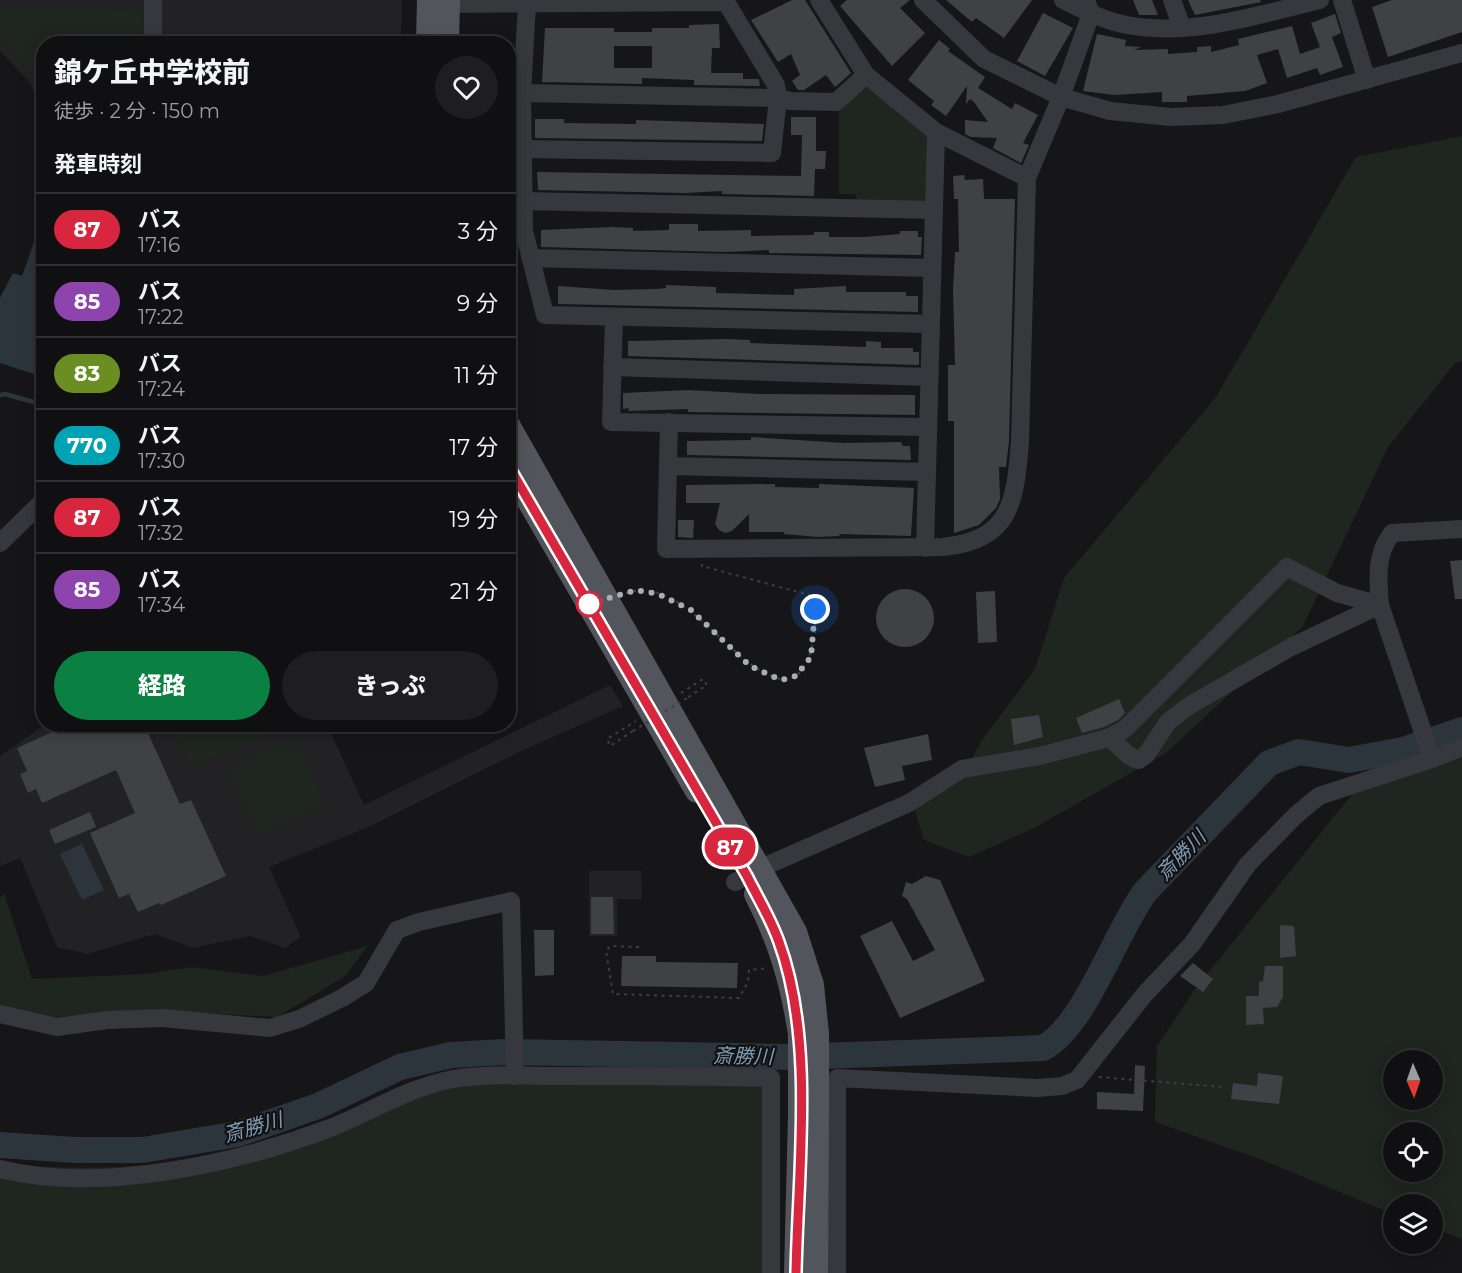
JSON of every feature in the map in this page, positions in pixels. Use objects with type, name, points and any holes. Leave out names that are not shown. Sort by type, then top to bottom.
[{"type":"main road","points":[[430,36],[439,2]]},
{"type":"main road","points":[[439,2],[445,36]]},
{"type":"main road","points":[[516,440],[748,876],[779,942],[794,999],[808,1034],[816,1273]]},
{"type":"main road","points":[[516,479],[748,876]]},
{"type":"main road","points":[[795,1273],[809,1116]]},
{"type":"street","points":[[153,0],[153,36]]},
{"type":"street","points":[[819,0],[866,75],[936,132],[1027,178]]},
{"type":"street","points":[[923,0],[984,58],[1061,97],[1110,111],[1171,117],[1223,115],[1278,104],[1462,53]]},
{"type":"street","points":[[1063,0],[1089,7],[1125,25],[1182,28],[1218,25],[1262,7],[1320,0]]},
{"type":"street","points":[[1172,0],[1182,28]]},
{"type":"street","points":[[1342,0],[1366,80]]},
{"type":"street","points":[[439,2],[527,4],[726,2],[776,85],[778,98],[772,153],[523,149]]},
{"type":"street","points":[[527,4],[522,93],[524,231],[545,315],[931,324]]},
{"type":"street","points":[[669,422],[666,549],[925,548],[962,545],[990,533],[1002,523],[1013,497],[1020,442],[1027,178],[1061,97],[1089,7]]},
{"type":"street","points":[[522,93],[778,98],[790,101],[836,102],[866,75]]},
{"type":"street","points":[[925,548],[936,132]]},
{"type":"street","points":[[523,201],[934,210]]},
{"type":"street","points":[[530,258],[931,268]]},
{"type":"street","points":[[614,317],[610,422],[927,427]]},
{"type":"street","points":[[612,367],[929,377]]},
{"type":"street","points":[[668,466],[927,472]]},
{"type":"street","points":[[0,543],[36,508]]},
{"type":"street","points":[[1428,748],[1380,605],[1377,572],[1384,544],[1392,533],[1462,529]]},
{"type":"street","points":[[748,876],[909,803],[962,769],[1040,756],[1108,738],[1125,729],[1287,567],[1337,593],[1380,605]]},
{"type":"street","points":[[1108,738],[1115,741],[1128,755],[1140,760],[1146,755],[1168,722],[1187,707],[1291,647],[1380,605]]},
{"type":"street","points":[[837,1273],[837,1078],[1037,1088],[1062,1086],[1081,1076],[1144,996],[1192,944],[1248,864],[1296,814],[1319,796],[1428,748],[1462,747]]},
{"type":"street","points":[[0,1014],[57,1028],[107,1020],[163,1018],[270,1028],[308,1015],[366,982],[397,930],[419,922],[512,901],[515,1074]]},
{"type":"street","points":[[0,1169],[18,1174],[70,1178],[118,1176],[189,1166],[252,1152],[330,1128],[407,1093],[453,1079],[515,1074],[771,1078],[771,1273]]},
{"type":"path","points":[[622,594],[636,590],[658,594],[676,602],[691,610],[750,666],[781,680],[796,676],[811,657],[814,600],[809,595],[702,566],[702,549]]},
{"type":"path","points":[[640,718],[606,739],[610,746],[707,685],[703,679],[680,694]]},
{"type":"path","points":[[639,948],[610,946],[606,951],[613,994],[739,998],[748,982],[748,970],[774,967]]},
{"type":"path","points":[[1081,1076],[1224,1087]]},
{"type":"shaded area","points":[[0,0],[402,0],[401,36],[36,36],[36,98],[30,83],[0,51]]},
{"type":"shaded area","points":[[0,7],[142,9],[142,36],[36,36],[36,77],[0,39]]},
{"type":"shaded area","points":[[864,88],[876,88],[922,127],[929,140],[926,200],[920,206],[857,204],[856,194],[839,194],[839,108]]},
{"type":"shaded area","points":[[1462,136],[1462,361],[1455,363],[1388,447],[1303,626],[1166,753],[1034,828],[969,857],[924,840],[914,808],[960,781],[980,743],[1035,669],[1064,578],[1216,397],[1356,157]]},
{"type":"shaded area","points":[[34,242],[36,243],[36,375],[0,363],[0,298],[13,273],[22,276]]},
{"type":"shaded area","points":[[610,685],[623,706],[521,751],[366,828],[269,867],[301,937],[285,948],[250,936],[193,948],[155,934],[87,954],[57,947],[20,858],[0,866],[0,756],[36,731],[330,732],[364,805]]},
{"type":"shaded area","points":[[173,732],[278,732],[191,768]]},
{"type":"shaded area","points":[[296,736],[327,805],[258,837],[226,768]]},
{"type":"shaded area","points":[[1462,756],[1462,1239],[1443,1232],[1443,1194],[1383,1194],[1383,1210],[1257,1158],[1155,1122],[1157,1046],[1195,989],[1361,783]]},
{"type":"shaded area","points":[[82,844],[104,890],[82,900],[60,854]]},
{"type":"shaded area","points":[[589,871],[641,871],[642,899],[617,899],[617,936],[589,936]]},
{"type":"shaded area","points":[[4,893],[32,979],[145,974],[192,967],[263,976],[368,946],[344,977],[277,1017],[200,1013],[54,1017],[0,1009],[0,898]]},
{"type":"shaded area","points":[[458,1073],[771,1078],[771,1273],[0,1273],[0,1163],[101,1168],[202,1157],[268,1141]]},
{"type":"building","points":[[792,0],[805,0],[851,73],[835,87],[826,75],[804,90],[798,90],[792,81],[800,75],[791,54],[778,62],[751,20]]},
{"type":"building","points":[[847,0],[910,0],[900,8],[925,33],[892,66],[840,6]]},
{"type":"building","points":[[946,0],[1032,0],[1004,38],[976,18],[972,22]]},
{"type":"building","points":[[1133,0],[1152,0],[1158,15],[1139,15]]},
{"type":"building","points":[[1188,0],[1260,0],[1261,2],[1195,15]]},
{"type":"building","points":[[1392,0],[1462,0],[1462,32],[1388,57],[1372,7]]},
{"type":"building","points":[[1043,13],[1073,28],[1045,76],[1017,61]]},
{"type":"building","points":[[1335,14],[1341,33],[1332,37],[1343,67],[1320,75],[1317,68],[1287,78],[1278,49],[1257,55],[1267,83],[1245,91],[1187,96],[1187,102],[1162,102],[1162,92],[1114,95],[1083,91],[1097,34],[1126,40],[1125,46],[1141,47],[1134,50],[1168,49],[1168,54],[1197,52],[1197,47],[1211,46],[1211,52],[1239,45],[1238,39],[1292,26],[1300,54],[1320,47],[1311,23]]},
{"type":"building","points":[[719,24],[720,48],[712,48],[711,73],[743,73],[743,79],[759,79],[760,86],[694,85],[694,80],[642,78],[642,84],[542,82],[545,28],[614,28],[614,32],[652,32],[652,28],[689,28],[689,25]],"holes":[[[614,46],[652,46],[652,68],[614,68]]]},
{"type":"building","points":[[939,40],[950,49],[948,51],[985,77],[978,88],[1012,109],[1015,103],[1038,115],[1023,143],[1029,145],[1021,163],[993,148],[997,138],[971,137],[965,134],[965,120],[988,122],[974,102],[970,99],[966,104],[967,86],[946,116],[931,105],[934,101],[908,80]]},
{"type":"building","points":[[791,117],[816,117],[816,151],[826,151],[825,169],[815,169],[814,196],[722,194],[722,191],[685,193],[538,190],[537,172],[801,176],[802,135],[791,135]]},
{"type":"building","points":[[535,119],[564,119],[564,123],[636,124],[636,120],[764,124],[762,141],[535,138]]},
{"type":"building","points":[[964,175],[965,180],[983,179],[984,199],[1015,199],[1009,441],[1006,467],[999,467],[1000,499],[996,508],[979,525],[954,533],[954,421],[948,421],[948,365],[955,365],[953,290],[955,252],[959,252],[958,199],[954,199],[953,176]]},
{"type":"building","points":[[669,224],[698,224],[698,231],[751,230],[751,236],[814,235],[814,232],[829,232],[829,237],[865,237],[900,234],[900,231],[918,231],[918,237],[922,237],[921,255],[541,247],[541,230],[612,227],[633,228],[633,231],[669,230]]},
{"type":"building","points":[[666,285],[716,287],[716,293],[794,295],[794,289],[846,286],[846,292],[906,292],[906,296],[918,296],[918,312],[558,304],[558,286],[614,290],[656,289],[666,288]]},
{"type":"building","points":[[750,340],[750,343],[866,347],[866,341],[881,342],[881,348],[913,348],[913,352],[919,352],[919,365],[628,356],[628,341]]},
{"type":"building","points":[[688,390],[760,394],[915,395],[915,415],[688,412],[688,409],[628,411],[629,408],[623,409],[623,393]]},
{"type":"building","points":[[751,437],[844,443],[901,442],[903,446],[910,446],[911,460],[687,455],[687,441],[751,440]]},
{"type":"building","points":[[775,484],[775,487],[819,488],[819,484],[914,488],[911,536],[840,534],[839,536],[818,537],[784,534],[784,532],[749,532],[749,514],[732,531],[725,533],[715,524],[720,503],[686,503],[686,485]]},
{"type":"building","points":[[678,520],[694,520],[693,538],[678,537]]},
{"type":"building","points":[[1462,560],[1462,599],[1455,599],[1450,561]]},
{"type":"building","points":[[905,589],[916,591],[929,602],[934,618],[932,629],[921,642],[905,647],[894,645],[881,634],[876,618],[878,607],[889,594]]},
{"type":"building","points":[[995,591],[997,642],[978,643],[976,592]]},
{"type":"building","points":[[1119,699],[1125,713],[1118,720],[1104,727],[1082,733],[1076,718]]},
{"type":"building","points":[[1039,715],[1043,737],[1014,745],[1011,719]]},
{"type":"building","points":[[52,732],[148,732],[180,804],[191,800],[226,876],[161,905],[159,903],[138,912],[129,894],[119,898],[90,833],[135,813],[116,770],[42,803],[36,789],[28,793],[20,774],[27,771],[17,748]]},
{"type":"building","points":[[928,734],[932,760],[902,766],[905,780],[875,787],[864,748]]},
{"type":"building","points":[[90,812],[96,827],[55,844],[49,830]]},
{"type":"building","points":[[926,876],[940,880],[985,981],[900,1018],[860,936],[892,921],[913,961],[935,950],[907,899],[902,896],[906,882],[912,884]]},
{"type":"building","points":[[591,897],[613,897],[614,934],[591,934]]},
{"type":"building","points":[[1280,925],[1294,926],[1296,956],[1280,958]]},
{"type":"building","points":[[534,930],[554,930],[554,975],[535,976]]},
{"type":"building","points":[[622,956],[656,956],[656,962],[738,963],[737,988],[621,986]]},
{"type":"building","points":[[1193,963],[1213,979],[1203,992],[1180,976]]},
{"type":"building","points":[[1265,966],[1283,966],[1283,997],[1277,1007],[1263,1008],[1264,1024],[1246,1025],[1246,996],[1259,996],[1259,982],[1263,981]]},
{"type":"building","points":[[1135,1065],[1145,1066],[1143,1111],[1097,1109],[1097,1092],[1134,1094]]},
{"type":"building","points":[[1258,1073],[1283,1076],[1279,1104],[1231,1099],[1233,1083],[1257,1086]]},
{"type":"waterway","points":[[0,395],[5,394],[36,403]]},
{"type":"waterway","name":"斎勝川","points":[[0,1145],[74,1150],[143,1150],[237,1134],[318,1106],[400,1067],[451,1055],[504,1052],[791,1057],[1043,1048],[1058,1037],[1086,1000],[1145,892],[1269,763],[1299,752],[1349,760],[1403,750],[1462,730]]},
{"type":"bus line","name":"87","points":[[516,479],[747,876],[779,942],[794,999],[800,1034],[796,1273]]},
{"type":"route","points":[[589,604],[636,590],[658,594],[691,610],[750,666],[781,680],[796,676],[811,657],[815,609]]}]
